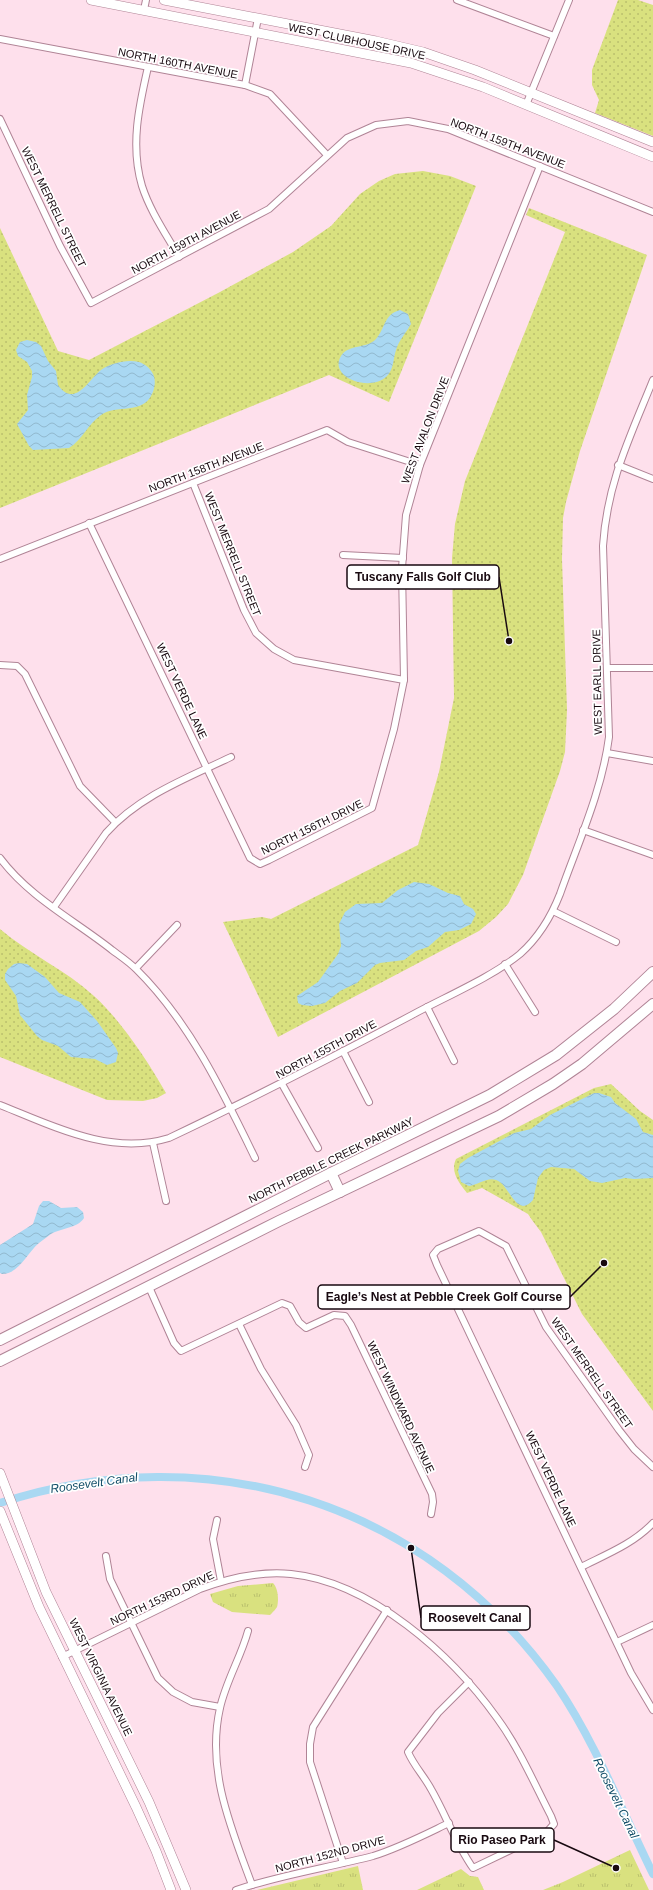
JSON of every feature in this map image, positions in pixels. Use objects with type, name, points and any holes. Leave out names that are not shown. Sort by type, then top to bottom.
[{"type":"main road","name":"NORTH PEBBLE CREEK PARKWAY","points":[[0,1340],[331,1173],[472,1104],[540,1066],[614,1009],[653,972]]},
{"type":"main road","points":[[0,1361],[340,1192],[479,1126],[537,1094],[582,1064],[653,1004]]},
{"type":"main road","points":[[331,1173],[340,1192]]},
{"type":"main road","points":[[140,1270],[149,1286]]},
{"type":"street","name":"WEST CLUBHOUSE DRIVE","points":[[91,0],[411,63],[462,80],[653,157]]},
{"type":"street","points":[[144,10],[146,0]]},
{"type":"street","name":"WEST CLUBHOUSE DRIVE","points":[[164,0],[423,52],[475,70],[653,142]]},
{"type":"street","points":[[457,0],[554,36]]},
{"type":"street","points":[[526,105],[569,0]]},
{"type":"street","points":[[245,85],[258,18]]},
{"type":"street","name":"NORTH 160TH AVENUE","points":[[0,39],[245,85],[270,94],[327,155]]},
{"type":"street","points":[[148,67],[138,108],[136,156],[142,186],[153,211],[178,257]]},
{"type":"street","name":"WEST MERRELL STREET","points":[[0,119],[60,246],[91,303]]},
{"type":"street","name":"NORTH 159TH AVENUE","points":[[91,303],[269,209],[347,138],[376,125],[408,121],[448,129],[653,212]]},
{"type":"street","name":"WEST AVALON DRIVE","points":[[372,808],[394,728],[404,680],[403,558],[406,515],[420,465],[540,166]]},
{"type":"street","name":"WEST EARLL DRIVE","points":[[505,964],[520,953],[534,939],[553,911],[597,791],[607,753],[609,737],[608,668],[603,546],[608,501],[618,465],[653,380]]},
{"type":"street","name":"NORTH 158TH AVENUE","points":[[0,559],[327,430],[348,442],[420,465]]},
{"type":"street","points":[[618,465],[653,479]]},
{"type":"street","name":"WEST MERRELL STREET","points":[[193,483],[250,623],[256,633],[274,649],[294,660],[404,680]]},
{"type":"street","name":"WEST VERDE LANE","points":[[89,523],[250,858],[260,864]]},
{"type":"street","points":[[343,555],[403,558]]},
{"type":"street","points":[[0,665],[17,666],[25,674],[80,786],[115,822]]},
{"type":"street","points":[[608,668],[653,668]]},
{"type":"street","points":[[607,753],[653,761]]},
{"type":"street","points":[[54,907],[115,822],[155,794],[231,757]]},
{"type":"street","name":"NORTH 156TH DRIVE","points":[[260,864],[372,808]]},
{"type":"street","points":[[583,830],[653,855]]},
{"type":"street","points":[[0,858],[9,870],[31,892],[54,907],[136,968],[160,996],[204,1059],[231,1108],[255,1158]]},
{"type":"street","points":[[553,911],[616,942]]},
{"type":"street","points":[[136,968],[177,925]]},
{"type":"street","points":[[505,964],[535,1012]]},
{"type":"street","name":"NORTH 155TH DRIVE","points":[[0,1104],[92,1140],[123,1144],[153,1143],[168,1138],[282,1084],[505,964]]},
{"type":"street","points":[[427,1007],[454,1060]]},
{"type":"street","points":[[343,1051],[369,1102]]},
{"type":"street","points":[[282,1084],[318,1148]]},
{"type":"street","points":[[153,1143],[166,1201]]},
{"type":"street","name":"WEST MERRELL STREET","points":[[480,1231],[506,1246],[546,1327],[619,1430],[634,1449],[653,1467]]},
{"type":"street","name":"WEST VERDE LANE","points":[[480,1231],[438,1249],[433,1255],[631,1673],[653,1710]]},
{"type":"street","points":[[149,1286],[174,1343],[181,1351],[239,1324],[261,1369],[296,1425],[308,1455],[305,1467]]},
{"type":"street","name":"WEST WINDWARD AVENUE","points":[[239,1324],[279,1304],[286,1304],[293,1310],[299,1322],[306,1328],[334,1314],[339,1314],[348,1318],[432,1494],[433,1502],[431,1514]]},
{"type":"street","name":"WEST VIRGINIA AVENUE","points":[[0,1472],[43,1586],[149,1802],[186,1890]]},
{"type":"street","points":[[1,1515],[32,1593],[136,1807],[156,1851],[171,1890]]},
{"type":"street","points":[[218,1520],[213,1539],[221,1581]]},
{"type":"street","points":[[581,1567],[626,1545],[641,1535],[653,1523]]},
{"type":"street","points":[[106,1556],[110,1579],[158,1678],[165,1687],[192,1702],[220,1707]]},
{"type":"street","name":"NORTH 153RD DRIVE","points":[[62,1657],[221,1581],[249,1574],[292,1574],[341,1588],[387,1610]]},
{"type":"street","points":[[344,1863],[310,1762],[311,1738],[313,1727],[323,1710],[387,1610],[448,1660],[469,1682],[497,1717],[513,1743],[554,1824],[546,1834],[473,1868],[465,1857],[430,1787],[412,1762],[408,1752],[438,1713],[469,1682]]},
{"type":"street","points":[[617,1642],[653,1625]]},
{"type":"street","points":[[248,1631],[245,1642],[228,1680],[220,1707],[216,1725],[215,1754],[217,1777],[224,1808],[252,1885]]},
{"type":"street","name":"NORTH 152ND DRIVE","points":[[236,1890],[374,1855],[409,1842],[449,1823]]},
{"type":"green space","points":[[618,0],[638,0],[653,5],[653,136],[595,113],[599,100],[592,85],[592,70]]},
{"type":"green space","points":[[423,171],[450,176],[476,186],[389,402],[329,375],[0,508],[0,228],[58,351],[89,360],[293,252],[331,226],[360,194],[379,181],[395,174]]},
{"type":"green space","points":[[529,208],[647,255],[580,451],[563,518],[562,559],[567,710],[565,752],[560,771],[523,875],[508,904],[496,917],[479,931],[278,1037],[223,922],[262,917],[271,919],[418,845],[439,772],[454,698],[452,558],[455,524],[465,481],[565,232],[526,215]]},
{"type":"green space","points":[[0,929],[11,938],[72,978],[94,996],[124,1029],[166,1093],[157,1098],[143,1101],[107,1100],[0,1057]]},
{"type":"green space","points":[[611,1084],[640,1111],[653,1120],[653,1411],[582,1314],[541,1232],[528,1214],[482,1188],[467,1193],[458,1181],[454,1168],[456,1159],[594,1088]]},
{"type":"green space","points":[[273,1583],[278,1594],[278,1601],[277,1607],[270,1615],[232,1612],[213,1602],[210,1594],[238,1586]]},
{"type":"green space","points":[[630,1850],[649,1890],[543,1890],[563,1882]]},
{"type":"green space","points":[[358,1866],[363,1890],[257,1890]]},
{"type":"green space","points":[[461,1869],[470,1876],[478,1877],[484,1890],[417,1890]]},
{"type":"water","points":[[400,310],[408,314],[411,324],[397,346],[392,367],[387,376],[380,381],[362,383],[345,376],[340,370],[339,364],[341,356],[344,352],[368,344],[376,339],[388,318]]},
{"type":"water","points":[[27,340],[36,342],[41,346],[48,361],[56,371],[58,385],[64,392],[70,394],[76,393],[87,385],[101,370],[119,362],[134,361],[147,366],[153,374],[155,384],[153,392],[148,400],[142,405],[114,410],[101,415],[92,423],[78,441],[69,448],[33,450],[29,446],[17,424],[28,410],[27,395],[32,377],[32,371],[27,362],[18,356],[16,350],[20,342]]},
{"type":"water","points":[[414,882],[429,884],[448,893],[460,896],[464,904],[473,909],[476,914],[471,924],[459,930],[445,932],[428,947],[416,951],[404,960],[375,965],[357,983],[340,991],[325,1003],[312,1006],[298,1003],[297,996],[318,982],[338,954],[341,946],[339,924],[345,912],[356,904],[382,903],[398,890]]},
{"type":"water","points":[[14,964],[27,964],[45,977],[59,993],[80,1002],[97,1021],[116,1048],[118,1053],[116,1062],[107,1065],[95,1059],[71,1057],[58,1046],[42,1040],[37,1036],[20,1015],[16,996],[5,980],[5,974],[8,969]]},
{"type":"water","points":[[594,1093],[611,1097],[615,1103],[636,1119],[643,1132],[653,1135],[653,1178],[625,1178],[602,1183],[590,1181],[574,1169],[551,1167],[544,1170],[538,1178],[533,1200],[527,1205],[522,1206],[513,1199],[501,1183],[496,1180],[486,1180],[469,1186],[461,1182],[458,1171],[460,1164],[468,1158],[514,1133],[531,1129],[550,1115]]},
{"type":"water","points":[[43,1201],[49,1201],[61,1208],[77,1207],[83,1212],[84,1218],[74,1226],[51,1234],[39,1243],[13,1271],[2,1274],[0,1273],[0,1245],[33,1224],[39,1206]]},
{"type":"waterway","name":"Roosevelt Canal","points":[[0,1503],[79,1484],[158,1477],[235,1483],[309,1500],[380,1530],[446,1571],[505,1623],[557,1686],[584,1730],[653,1874]]},
{"type":"place","name":"Tuscany Falls Golf Club","points":[[509,641]]},
{"type":"place","name":"Eagle’s Nest at Pebble Creek Golf Course","points":[[604,1263]]},
{"type":"place","name":"Roosevelt Canal","points":[[411,1548]]},
{"type":"place","name":"Rio Paseo Park","points":[[616,1868]]}]
